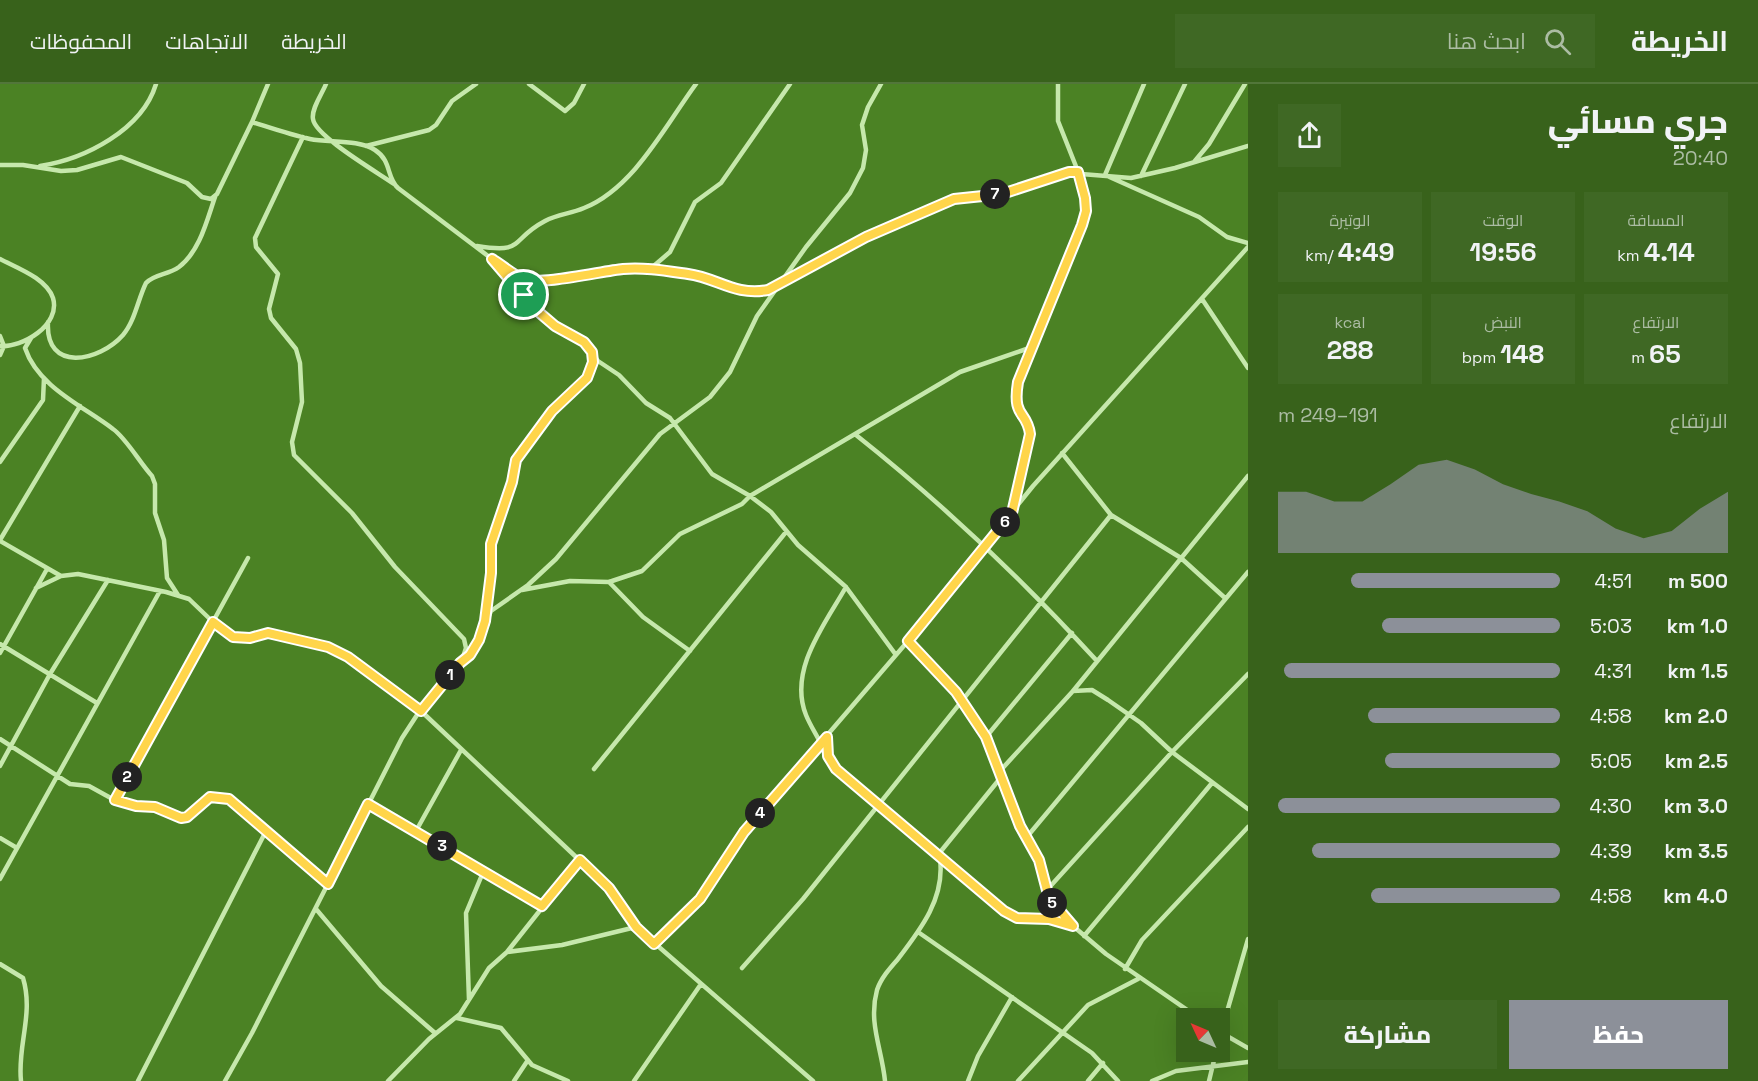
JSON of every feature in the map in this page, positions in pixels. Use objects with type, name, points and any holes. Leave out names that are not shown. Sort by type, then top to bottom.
[{"type":"street","points":[[34,167],[85,154],[101,145],[149,105],[156,84]]},
{"type":"street","points":[[0,259],[43,285],[52,298],[53,309],[48,322],[47,336],[51,345],[69,358],[94,357],[124,334],[146,283],[151,277],[178,268],[198,242],[216,195],[268,84]]},
{"type":"street","points":[[326,84],[312,117],[320,134],[394,184],[492,259],[523,279],[538,282],[625,269],[691,274],[742,292],[768,290],[866,237],[954,199],[1002,194],[1069,172],[1131,178],[1142,176],[1246,145]]},
{"type":"street","points":[[252,122],[303,137],[366,146],[429,130],[436,125],[452,101],[477,84]]},
{"type":"street","points":[[529,84],[565,111],[574,103],[584,84]]},
{"type":"street","points":[[475,245],[502,250],[513,247],[542,223],[561,213],[583,208],[619,185],[640,161],[696,84]]},
{"type":"street","points":[[649,270],[670,252],[696,202],[721,183],[790,84]]},
{"type":"street","points":[[485,621],[491,611],[520,591],[556,559],[660,435],[710,397],[730,372],[757,316],[806,247],[850,193],[863,168],[866,150],[862,124],[868,107],[881,84]]},
{"type":"street","points":[[1012,513],[1030,434],[1029,426],[1017,410],[1016,395],[1032,347],[1086,211],[1078,172],[1058,121],[1058,84]]},
{"type":"street","points":[[1105,175],[1144,84]]},
{"type":"street","points":[[1142,176],[1185,84]]},
{"type":"street","points":[[1194,162],[1209,144],[1245,84]]},
{"type":"street","points":[[303,137],[255,238],[256,247],[278,274],[269,309],[271,318],[296,349],[300,363],[302,402],[292,442],[294,455],[352,513],[395,567],[464,639],[466,648],[460,663]]},
{"type":"street","points":[[366,146],[388,161],[394,184]]},
{"type":"street","points":[[0,165],[61,171],[77,170],[121,157],[187,183],[202,197],[211,199],[216,195]]},
{"type":"street","points":[[654,944],[700,899],[744,832],[908,641],[1062,453],[1248,245],[1227,237],[1199,217],[1105,175]]},
{"type":"street","points":[[492,259],[534,308],[555,326],[575,335],[598,361],[619,375],[646,403],[661,411],[674,424],[712,474],[750,496],[771,512],[805,552],[846,587],[896,655]]},
{"type":"street","points":[[1202,299],[1248,368]]},
{"type":"street","points":[[48,322],[31,338],[26,348],[29,358],[44,378],[114,429],[152,476],[155,484],[155,513],[164,540],[167,578],[178,595]]},
{"type":"street","points":[[0,336],[2,346],[0,355]]},
{"type":"street","points":[[2,346],[31,338]]},
{"type":"street","points":[[520,591],[570,581],[609,582],[642,571],[680,534],[742,504],[750,496],[960,372],[1032,347]]},
{"type":"street","points":[[225,1081],[316,909],[402,738],[460,663],[470,655],[479,640],[485,621],[491,573],[491,544],[512,482],[516,460],[541,425],[592,371],[592,352]]},
{"type":"street","points":[[0,462],[43,400],[44,378]]},
{"type":"street","points":[[61,576],[0,541],[80,406]]},
{"type":"street","points":[[856,435],[925,489],[986,546],[1097,661]]},
{"type":"street","points":[[1062,453],[1111,515],[1181,558],[1226,598]]},
{"type":"street","points":[[885,1081],[873,1026],[877,990],[885,975],[918,932],[942,883],[938,857],[1001,774],[1073,691],[1248,476]]},
{"type":"street","points":[[742,968],[1043,603],[1111,515]]},
{"type":"street","points":[[594,769],[786,532]]},
{"type":"street","points":[[115,800],[248,558]]},
{"type":"street","points":[[0,653],[2,645],[47,570]]},
{"type":"street","points":[[1026,838],[1248,572]]},
{"type":"street","points":[[36,588],[61,576],[78,574],[160,591],[178,595],[198,606],[213,622],[233,637],[250,638],[268,633],[328,647],[348,657],[421,711],[609,888],[636,927],[654,944],[813,1081]]},
{"type":"street","points":[[0,766],[50,674],[108,580]]},
{"type":"street","points":[[609,582],[643,617],[690,651]]},
{"type":"street","points":[[821,744],[805,714],[801,681],[811,650],[846,587]]},
{"type":"street","points":[[0,879],[160,591]]},
{"type":"street","points":[[986,737],[1072,633]]},
{"type":"street","points":[[908,641],[963,700],[986,737],[1026,838],[1039,860],[1046,891],[1053,903],[1084,936],[1138,979],[1183,1008]]},
{"type":"street","points":[[2,645],[97,703]]},
{"type":"street","points":[[1046,891],[1172,753],[1248,674]]},
{"type":"street","points":[[1073,691],[1092,690],[1248,809]]},
{"type":"street","points":[[827,737],[828,756],[836,769],[938,857],[1010,915],[1024,919],[1049,919],[1073,926]]},
{"type":"street","points":[[0,739],[70,784],[89,786],[115,800],[136,806],[155,807],[181,818],[187,817],[205,799],[219,796],[229,799],[328,884]]},
{"type":"street","points":[[416,831],[461,750]]},
{"type":"street","points":[[1084,936],[1212,783]]},
{"type":"street","points":[[368,804],[542,906]]},
{"type":"street","points":[[1125,969],[1142,940],[1248,826]]},
{"type":"street","points":[[138,1081],[266,831]]},
{"type":"street","points":[[0,838],[17,848]]},
{"type":"street","points":[[388,1081],[435,1033],[457,1018],[489,968],[507,952],[580,860]]},
{"type":"street","points":[[469,1000],[466,913],[484,870]]},
{"type":"street","points":[[316,909],[381,986],[435,1033]]},
{"type":"street","points":[[507,952],[562,945],[636,927]]},
{"type":"street","points":[[918,932],[1062,1033],[1103,1064],[1118,1081]]},
{"type":"street","points":[[1228,1008],[1248,939]]},
{"type":"street","points":[[0,963],[23,978],[25,985],[28,1024],[21,1062],[21,1081]]},
{"type":"street","points":[[1018,1081],[1088,1005],[1138,979]]},
{"type":"street","points":[[634,1081],[701,984]]},
{"type":"street","points":[[968,1081],[978,1056],[1012,997]]},
{"type":"street","points":[[457,1018],[501,1028],[536,1068],[568,1081]]},
{"type":"street","points":[[1230,1039],[1248,1048]]},
{"type":"street","points":[[514,1081],[528,1060]]},
{"type":"street","points":[[1209,1081],[1213,1062]]},
{"type":"street","points":[[1152,1081],[1176,1071],[1248,1062]]},
{"type":"street","points":[[1088,1081],[1103,1064]]},
{"type":"route","points":[[1069,172],[1078,172],[1086,211],[1082,225],[1018,382],[1017,410],[1029,426],[1030,434],[1012,513],[908,641],[956,692],[986,737],[1020,826],[1039,860],[1049,898],[1073,926],[1042,918],[1017,918],[1004,911],[836,769],[828,756],[827,737],[744,832],[700,899],[654,944],[626,915],[609,888],[580,860],[542,906],[368,804],[328,884],[229,799],[214,796],[205,799],[184,818],[155,807],[136,806],[115,800],[213,622],[233,637],[250,638],[268,633],[328,647],[348,657],[400,693],[421,711],[460,663],[470,655],[479,640],[485,621],[491,573],[491,544],[512,482],[516,460],[524,446],[552,411],[592,371],[592,352],[584,342],[555,326],[534,308],[524,295],[492,259],[523,279],[538,282],[625,269],[649,270],[691,274],[732,290],[756,292],[768,290],[829,255],[954,199],[1002,194],[1069,172]]}]
